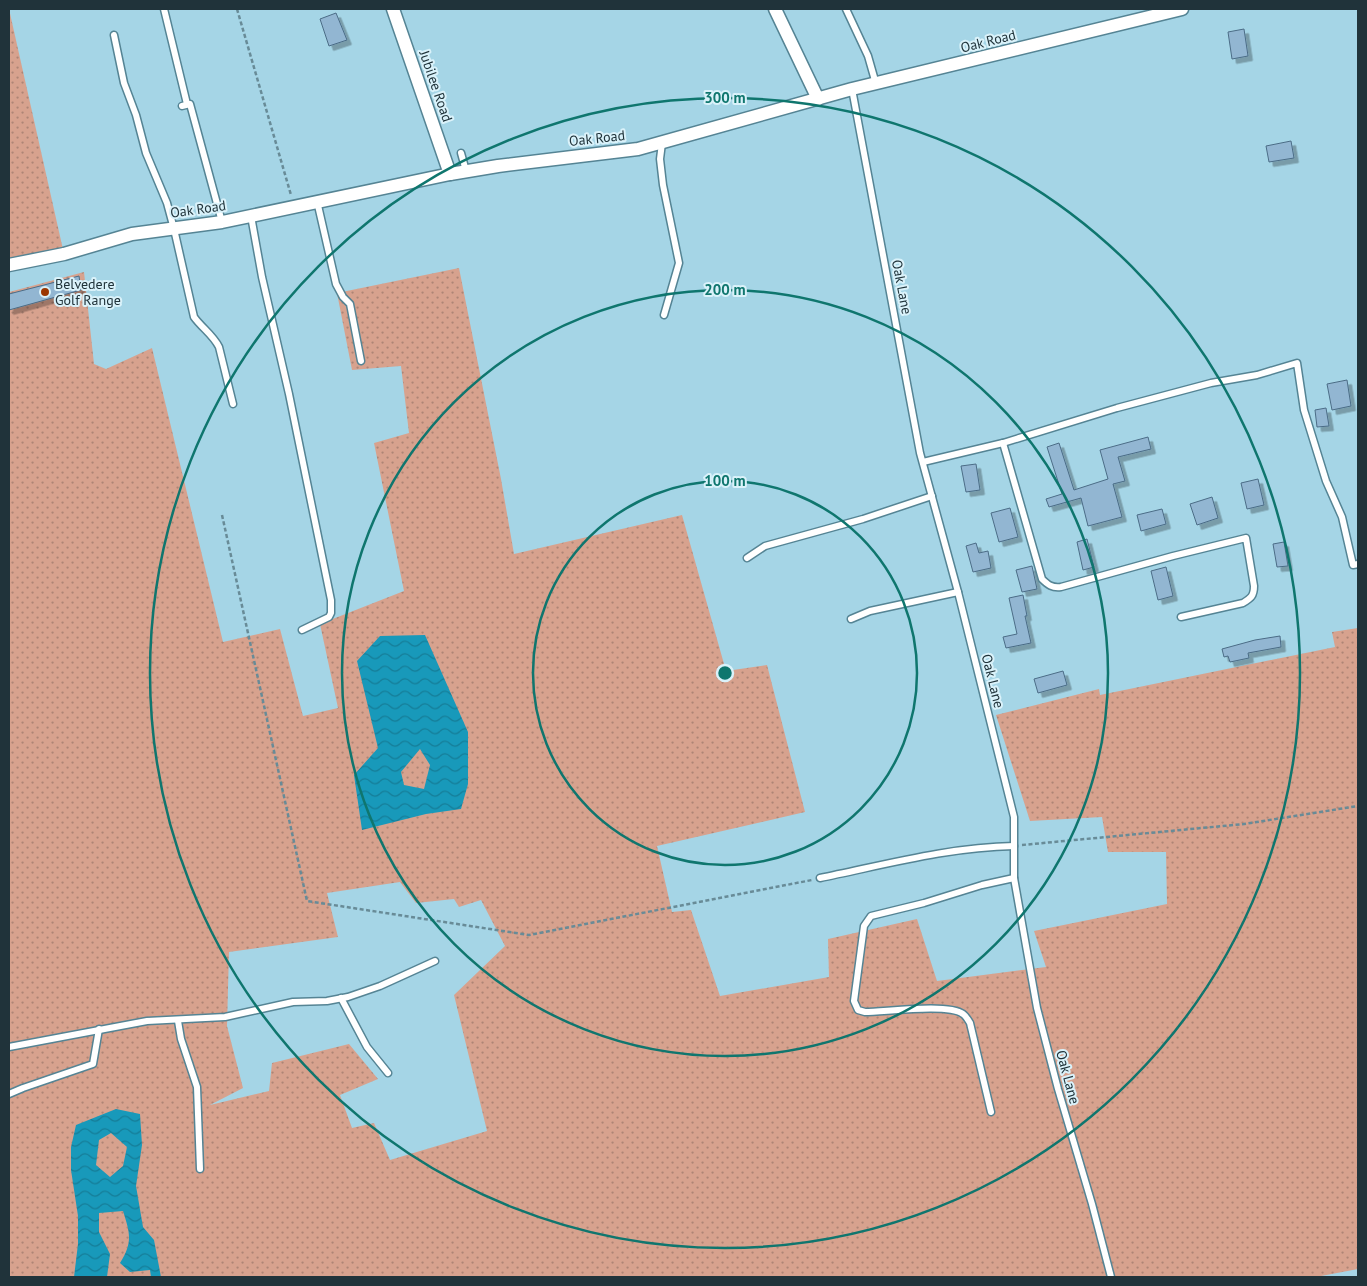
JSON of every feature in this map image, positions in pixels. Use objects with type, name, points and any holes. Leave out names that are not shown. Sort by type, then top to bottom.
[{"type":"street","name":"Jubilee Road","points":[[393,9],[450,174]]},
{"type":"street","points":[[775,9],[818,99]]},
{"type":"street","name":"Oak Road","points":[[9,266],[64,254],[132,234],[222,222],[466,171],[568,156],[638,149],[852,89],[1182,9]]},
{"type":"lane","points":[[164,9],[184,105],[190,104],[222,222]]},
{"type":"lane","points":[[846,9],[868,56],[876,84]]},
{"type":"lane","points":[[114,35],[124,83],[136,115],[146,153],[167,203],[194,318],[215,339],[219,347],[233,404]]},
{"type":"lane","name":"Oak Lane","points":[[852,89],[923,462],[958,592],[1014,817],[1014,878],[1037,1008],[1058,1089],[1092,1204],[1110,1277]]},
{"type":"lane","points":[[662,143],[660,159],[663,185],[679,263],[664,315]]},
{"type":"lane","points":[[461,153],[466,171]]},
{"type":"lane","points":[[317,201],[336,284],[343,297],[350,304],[361,361]]},
{"type":"lane","points":[[251,216],[263,285],[290,394],[331,600],[331,614],[329,617],[302,630]]},
{"type":"lane","points":[[923,462],[1004,443],[1117,408],[1210,383],[1257,375],[1297,363],[1304,410],[1323,472],[1342,517],[1353,565],[1358,564]]},
{"type":"lane","points":[[1004,443],[1042,579],[1048,585],[1055,588],[1061,588],[1173,556],[1246,538],[1254,586],[1254,593],[1251,599],[1243,603],[1181,617]]},
{"type":"lane","points":[[747,558],[765,546],[844,524],[932,496]]},
{"type":"lane","points":[[851,619],[870,611],[958,592]]},
{"type":"lane","points":[[820,878],[940,853],[995,846],[1014,846]]},
{"type":"lane","points":[[991,1112],[970,1023],[964,1014],[954,1010],[936,1009],[865,1012],[858,1010],[854,1002],[864,926],[871,916],[1014,878]]},
{"type":"lane","points":[[9,1047],[99,1029],[147,1022],[225,1017],[293,1002],[328,1001],[380,986],[435,961]]},
{"type":"lane","points":[[341,998],[367,1047],[388,1073]]},
{"type":"lane","points":[[178,1021],[181,1039],[197,1087],[200,1169]]},
{"type":"lane","points":[[9,1094],[93,1064],[99,1029]]},
{"type":"path","points":[[237,9],[294,206]]},
{"type":"path","points":[[222,515],[307,901],[529,935],[820,878]]},
{"type":"path","points":[[1014,846],[1244,824],[1358,806]]},
{"type":"shaded area","points":[[9,9],[64,254],[9,265]]},
{"type":"shaded area","points":[[459,268],[514,554],[682,515],[726,671],[767,665],[805,812],[657,846],[672,912],[691,910],[720,996],[829,977],[828,939],[917,919],[937,981],[1046,967],[1034,931],[1167,904],[1166,852],[1108,852],[1102,817],[1030,821],[996,715],[1099,689],[1100,695],[1335,647],[1332,632],[1358,628],[1358,1269],[1316,1277],[9,1277],[9,292],[84,272],[94,364],[106,369],[152,348],[223,642],[280,629],[303,716],[338,708],[320,624],[404,591],[374,443],[409,433],[401,366],[352,370],[337,293]],"holes":[[[400,882],[416,903],[454,899],[459,907],[481,900],[505,946],[454,995],[487,1131],[390,1160],[374,1123],[352,1128],[340,1095],[378,1079],[349,1044],[272,1063],[269,1091],[210,1105],[243,1088],[227,1026],[229,952],[338,937],[327,893]]]},
{"type":"water","points":[[425,635],[468,732],[468,784],[461,809],[426,814],[362,830],[354,775],[378,748],[357,661],[380,636]],"holes":[[[420,749],[430,765],[424,789],[404,785],[401,772]]]},
{"type":"water","points":[[116,1109],[140,1114],[142,1145],[136,1186],[143,1227],[154,1240],[161,1277],[151,1277],[150,1270],[130,1272],[120,1263],[129,1243],[123,1211],[99,1213],[99,1232],[110,1254],[107,1277],[74,1277],[78,1244],[78,1216],[71,1170],[71,1147],[76,1125]],"holes":[[[111,1133],[127,1147],[123,1166],[110,1177],[96,1165],[99,1140]]]},
{"type":"building","points":[[336,13],[347,40],[329,46],[320,19]]},
{"type":"building","points":[[1244,29],[1248,56],[1232,59],[1228,32]]},
{"type":"building","points":[[1291,141],[1294,158],[1269,162],[1266,146]]},
{"type":"building","name":"Belvedere Golf Range","points":[[79,276],[81,290],[9,310],[9,294]]},
{"type":"building","points":[[1347,380],[1351,406],[1332,410],[1327,384]]},
{"type":"building","points":[[1326,408],[1329,426],[1317,427],[1315,410]]},
{"type":"building","points":[[1148,437],[1151,449],[1118,457],[1125,481],[1113,484],[1122,517],[1088,526],[1081,498],[1049,507],[1046,499],[1062,494],[1047,447],[1059,443],[1074,490],[1108,479],[1100,450]]},
{"type":"building","points":[[976,464],[980,490],[966,492],[961,466]]},
{"type":"building","points":[[1258,479],[1264,505],[1247,509],[1241,483]]},
{"type":"building","points":[[1212,497],[1218,518],[1197,525],[1190,504]]},
{"type":"building","points":[[1010,508],[1018,537],[999,542],[991,513]]},
{"type":"building","points":[[1162,509],[1166,524],[1141,531],[1137,515]]},
{"type":"building","points":[[1087,539],[1094,567],[1083,570],[1077,542]]},
{"type":"building","points":[[1284,542],[1288,566],[1277,567],[1273,544]]},
{"type":"building","points":[[976,543],[979,553],[988,551],[991,568],[973,572],[966,546]]},
{"type":"building","points":[[1032,566],[1037,589],[1022,592],[1016,570]]},
{"type":"building","points":[[1166,567],[1173,596],[1158,600],[1151,571]]},
{"type":"building","points":[[1023,595],[1031,643],[1006,648],[1003,637],[1017,634],[1009,598]]},
{"type":"building","points":[[1280,636],[1281,647],[1248,653],[1249,658],[1230,662],[1228,656],[1224,657],[1222,649],[1255,640]]},
{"type":"building","points":[[1063,671],[1067,685],[1038,693],[1034,679]]},
{"type":"place","name":"Belvedere Golf Range","points":[[45,292]]}]
